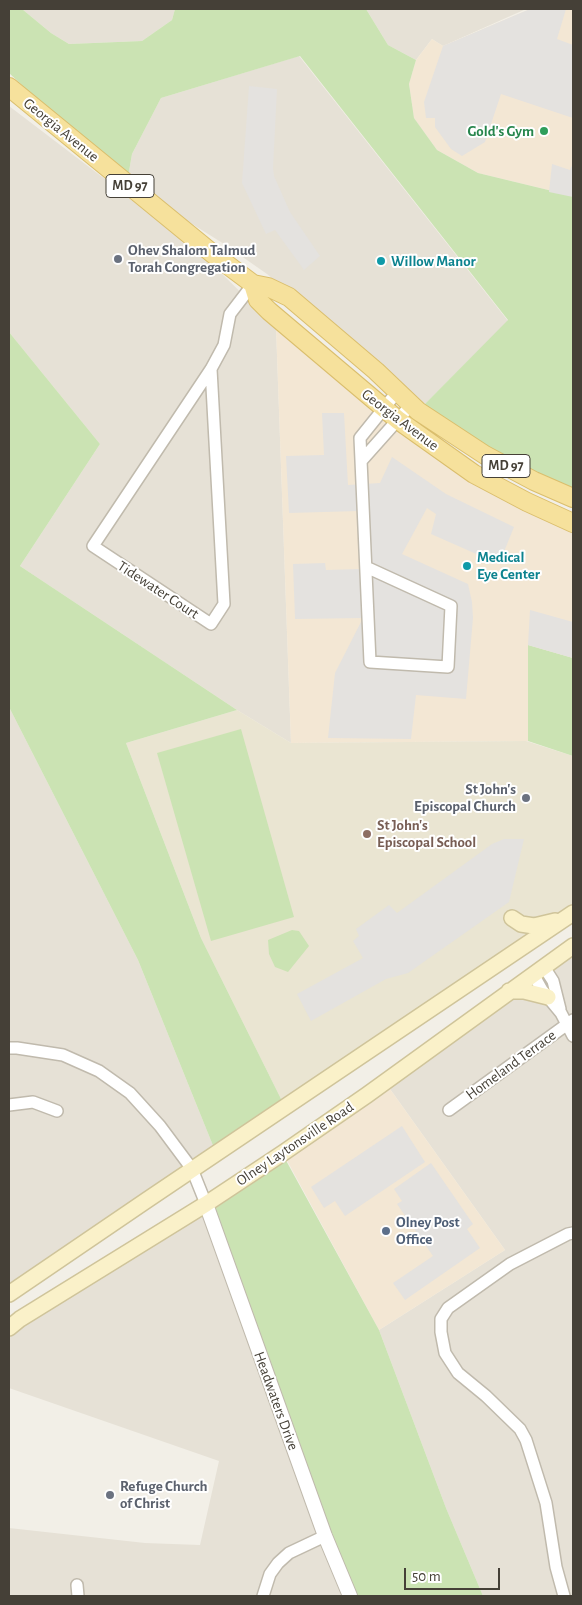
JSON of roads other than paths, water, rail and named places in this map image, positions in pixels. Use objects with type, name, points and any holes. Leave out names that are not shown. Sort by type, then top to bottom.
[{"type":"main road","name":"Georgia Avenue","points":[[9,87],[213,254],[253,284],[268,287],[289,297],[376,371],[411,405],[441,427],[485,455],[534,481],[573,498]]},
{"type":"main road","name":"Georgia Avenue","points":[[253,284],[258,300],[269,311],[383,410],[474,474],[527,502],[573,523]]},
{"type":"main road","points":[[512,918],[521,924],[534,926],[570,916]]},
{"type":"main road","points":[[9,1294],[570,916]]},
{"type":"main road","name":"Olney Laytonsville Road","points":[[9,1328],[20,1319],[206,1204],[367,1095],[573,946]]},
{"type":"main road","points":[[509,991],[524,991],[548,997]]},
{"type":"street","name":"Tidewater Court","points":[[211,369],[224,604],[211,624],[93,546],[211,369],[224,344],[230,314],[253,284]]},
{"type":"street","points":[[366,567],[451,606],[448,667],[370,662],[366,612],[366,567],[360,438],[397,392]]},
{"type":"street","points":[[362,460],[411,405]]},
{"type":"street","points":[[538,970],[548,997],[570,1022],[573,1036]]},
{"type":"street","points":[[538,970],[553,981],[561,1013]]},
{"type":"street","name":"Homeland Terrace","points":[[449,1110],[570,1022]]},
{"type":"street","points":[[9,1048],[63,1055],[99,1070],[130,1093],[160,1126],[192,1169],[206,1204]]},
{"type":"street","points":[[9,1105],[33,1102],[57,1111]]},
{"type":"street","name":"Headwaters Drive","points":[[206,1204],[326,1536],[350,1596]]},
{"type":"street","points":[[564,1596],[556,1567],[546,1503],[526,1440],[520,1429],[486,1396],[458,1373],[445,1353],[441,1332],[441,1319],[448,1308],[510,1264],[573,1233]]},
{"type":"street","points":[[262,1596],[270,1574],[278,1563],[289,1554],[326,1536]]},
{"type":"place","name":"Gold's Gym","points":[[544,131]]},
{"type":"place","name":"Ohev Shalom Talmud Torah Congregation","points":[[118,259]]},
{"type":"place","name":"Willow Manor","points":[[381,261]]},
{"type":"place","name":"Medical Eye Center","points":[[467,566]]},
{"type":"place","name":"St John's Episcopal Church","points":[[526,798]]},
{"type":"place","name":"St John's Episcopal School","points":[[367,834]]},
{"type":"place","name":"Olney Post Office","points":[[386,1231]]},
{"type":"place","name":"Refuge Church of Christ","points":[[110,1495]]}]
